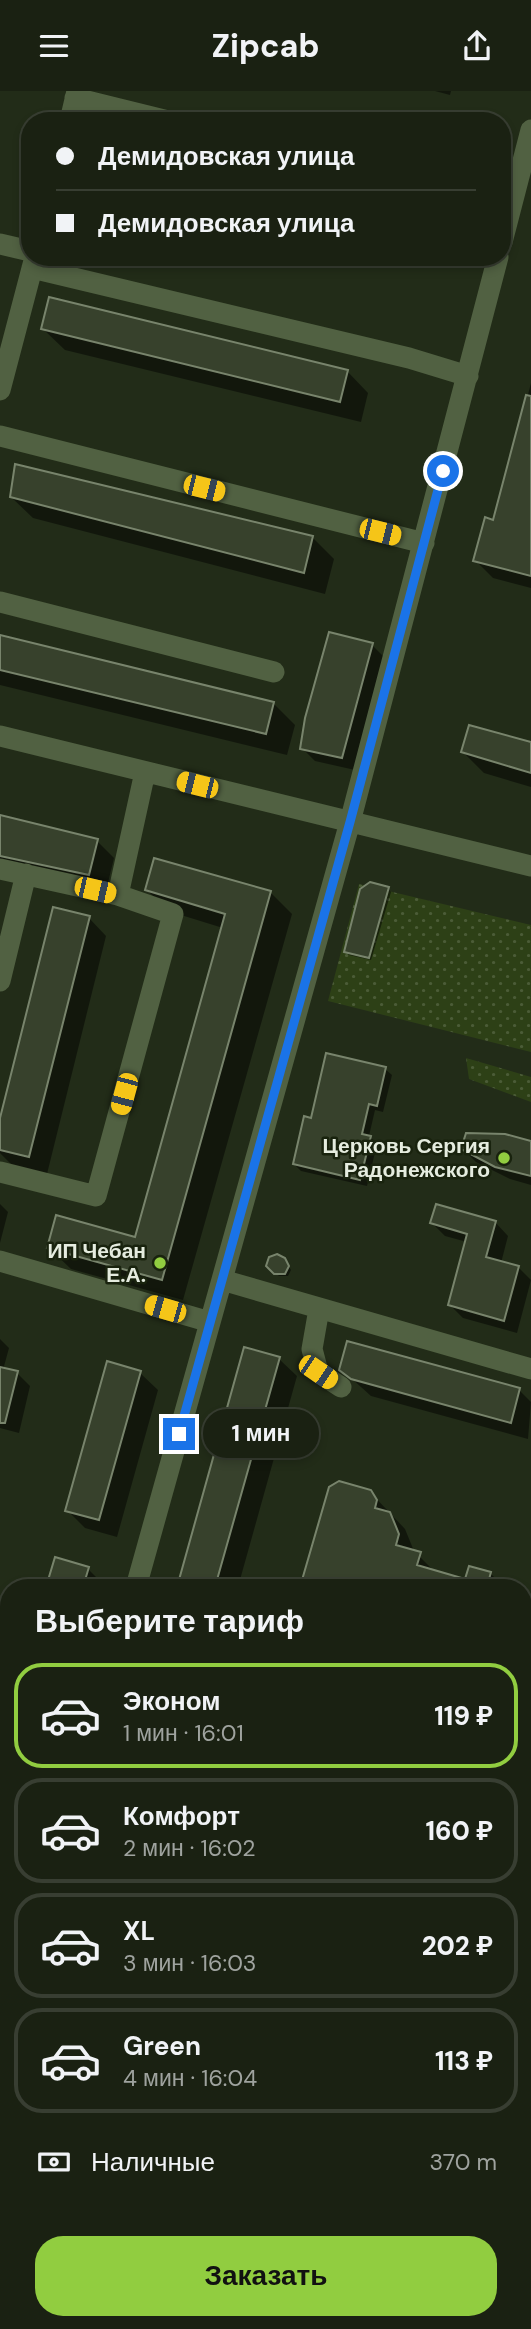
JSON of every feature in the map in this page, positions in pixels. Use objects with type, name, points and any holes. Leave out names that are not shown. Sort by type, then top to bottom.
[{"type":"street","points":[[76,95],[136,112]]},
{"type":"street","points":[[511,218],[524,184],[531,130]]},
{"type":"street","points":[[0,244],[21,254]]},
{"type":"street","points":[[0,390],[30,266]]},
{"type":"street","points":[[59,266],[468,376]]},
{"type":"street","points":[[138,1579],[350,822],[496,266]]},
{"type":"street","points":[[0,436],[424,543]]},
{"type":"street","points":[[0,602],[274,672]]},
{"type":"street","points":[[0,736],[531,866]]},
{"type":"street","points":[[118,895],[145,772]]},
{"type":"street","points":[[0,869],[118,895],[173,914],[96,1196],[0,1172]]},
{"type":"street","points":[[0,982],[26,874]]},
{"type":"street","points":[[0,1261],[210,1322]]},
{"type":"street","points":[[222,1280],[531,1369]]},
{"type":"street","points":[[319,1309],[312,1349],[318,1372],[341,1387]]},
{"type":"shaded area","points":[[359,884],[531,925],[531,1052],[328,1001]]},
{"type":"shaded area","points":[[466,1058],[531,1077],[531,1102],[469,1079]]},
{"type":"building","points":[[49,297],[348,370],[340,402],[41,329]]},
{"type":"building","points":[[526,395],[531,396],[531,576],[473,561],[485,517],[493,520]]},
{"type":"building","points":[[15,464],[313,536],[304,573],[10,497]]},
{"type":"building","points":[[329,632],[373,643],[342,758],[300,749],[305,718]]},
{"type":"building","points":[[0,635],[274,702],[266,734],[0,670]]},
{"type":"building","points":[[469,725],[531,742],[531,773],[461,752]]},
{"type":"building","points":[[0,815],[98,839],[89,875],[0,856]]},
{"type":"building","points":[[154,858],[271,891],[162,1280],[47,1248],[56,1215],[135,1237],[225,914],[145,890]]},
{"type":"building","points":[[370,882],[389,887],[369,958],[344,952],[360,889]]},
{"type":"building","points":[[53,907],[90,916],[29,1157],[0,1150],[0,1118]]},
{"type":"building","points":[[326,1053],[386,1067],[377,1106],[369,1104],[362,1134],[371,1136],[360,1180],[293,1164],[304,1116],[311,1118]]},
{"type":"building","name":"Церковь Сергия Радонежского","points":[[466,1133],[505,1134],[531,1141],[531,1176],[495,1167],[461,1149]]},
{"type":"building","points":[[436,1204],[496,1221],[486,1257],[519,1266],[504,1321],[448,1305],[467,1234],[430,1223]]},
{"type":"building","points":[[277,1254],[285,1258],[289,1266],[285,1274],[274,1274],[266,1266],[269,1257]]},
{"type":"building","points":[[347,1341],[520,1388],[511,1423],[351,1379],[339,1370]]},
{"type":"building","points":[[244,1347],[280,1357],[217,1579],[179,1579]]},
{"type":"building","points":[[107,1361],[141,1371],[99,1520],[65,1511]]},
{"type":"building","points":[[0,1367],[18,1371],[5,1423],[0,1423]]},
{"type":"building","points":[[339,1481],[371,1490],[377,1500],[375,1508],[390,1512],[399,1534],[396,1545],[421,1552],[417,1565],[465,1579],[302,1579],[329,1487]]},
{"type":"building","points":[[55,1557],[89,1567],[85,1579],[48,1579]]},
{"type":"building","points":[[469,1566],[491,1572],[489,1579],[465,1579]]},
{"type":"place","name":"Церковь Сергия Радонежского","points":[[504,1158]]},
{"type":"place","name":"ИП Чебан Е.А.","points":[[160,1263]]},
{"type":"route","points":[[179,1434],[350,822],[443,471]]}]
